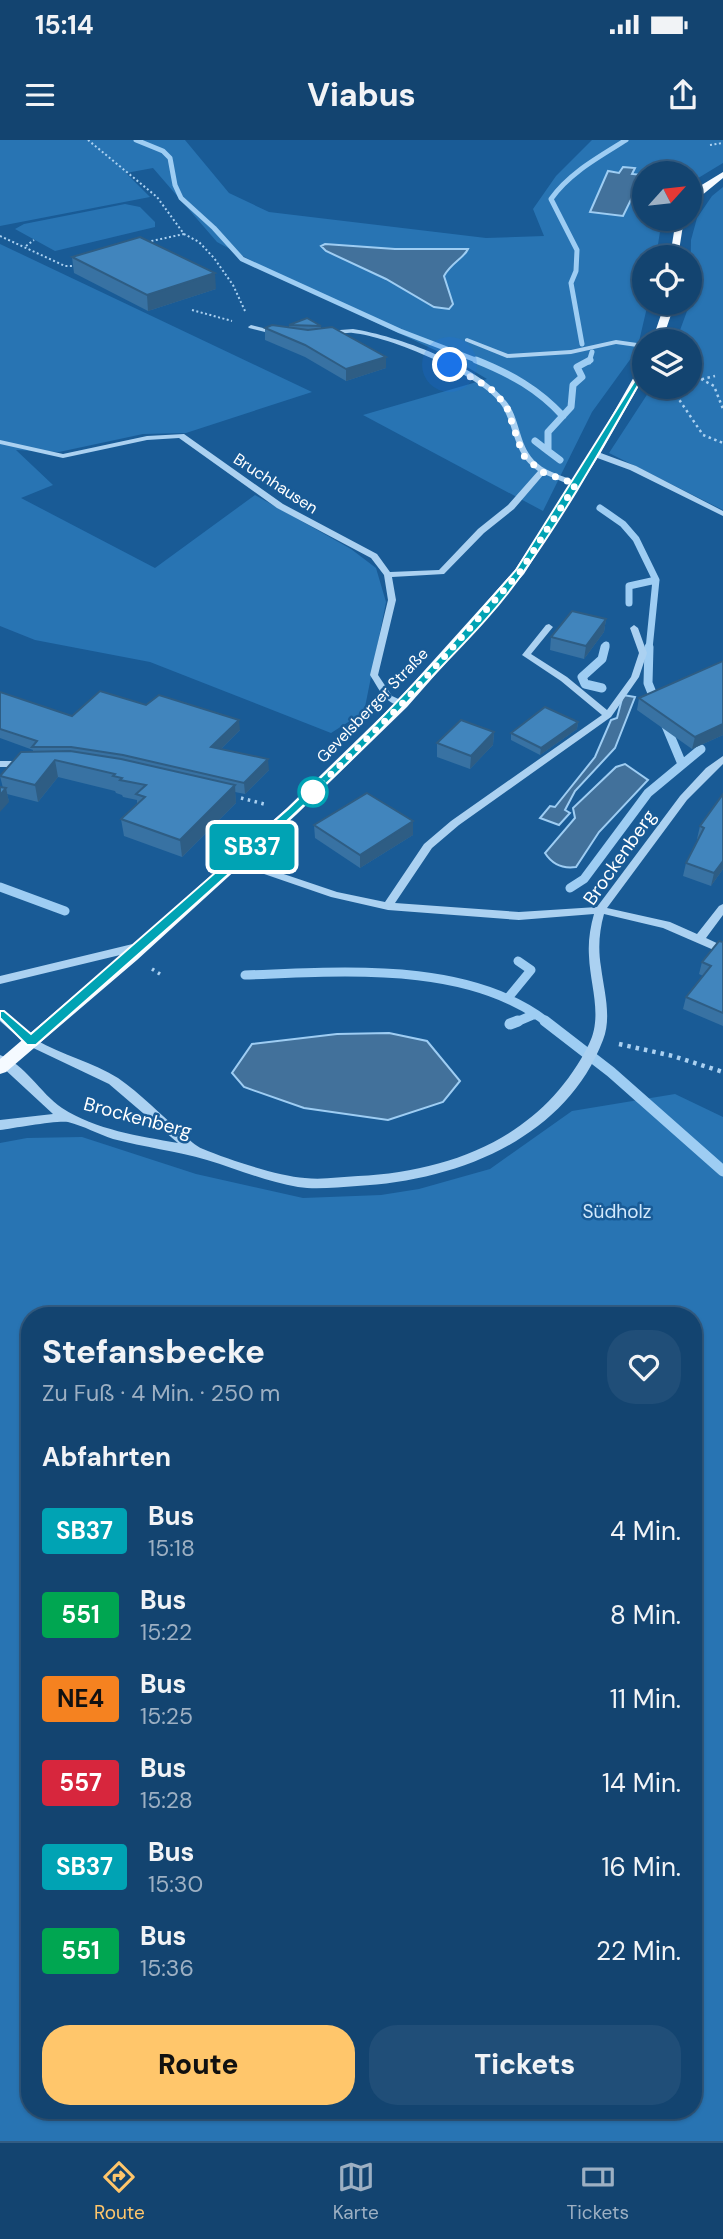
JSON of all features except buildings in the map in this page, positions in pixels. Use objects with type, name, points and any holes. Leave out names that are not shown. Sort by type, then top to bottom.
[{"type":"main road","points":[[702,189],[723,174]]},
{"type":"main road","name":"Gevelsberger Straße","points":[[2,1063],[31,1042],[236,862],[402,704],[520,572],[595,454],[632,389]]},
{"type":"street","points":[[251,327],[289,336]]},
{"type":"street","points":[[322,337],[351,330],[379,337],[450,365],[490,388],[506,405],[523,455],[542,472],[576,484]]},
{"type":"street","points":[[467,340],[507,356],[571,352],[616,342],[632,344]]},
{"type":"street","name":"Bruchhausen","points":[[0,442],[63,456],[147,438],[181,436],[280,506],[374,556],[388,575]]},
{"type":"street","points":[[595,454],[633,468],[723,514]]},
{"type":"street","points":[[402,704],[389,698],[374,676],[392,600],[388,575],[441,572],[481,531],[511,508],[542,472]]},
{"type":"street","points":[[549,627],[526,654],[564,678],[608,715]]},
{"type":"street","points":[[388,906],[428,846],[455,823],[608,715],[635,677],[643,653],[634,628]]},
{"type":"street","name":"Brockenberg","points":[[2,1063],[67,1117],[122,1136],[198,1153],[299,1183],[371,1182],[433,1172],[485,1154],[551,1111],[582,1071],[598,1039],[602,1006],[593,943],[600,910],[660,829],[711,768],[723,759]]},
{"type":"street","points":[[0,764],[36,764]]},
{"type":"street","points":[[236,862],[335,895],[388,906],[519,916],[600,910],[666,925],[723,950]]},
{"type":"street","points":[[699,939],[723,908]]},
{"type":"street","points":[[0,980],[142,946]]},
{"type":"street","name":"Brockenberg","points":[[0,1015],[31,1042],[113,1081],[198,1153]]},
{"type":"street","name":"Brockenberg","points":[[0,1125],[67,1117]]},
{"type":"path","points":[[88,140],[157,197],[184,234],[199,242],[214,258],[233,285],[251,327]]},
{"type":"path","points":[[710,145],[723,143]]},
{"type":"path","points":[[148,242],[184,234]]},
{"type":"path","points":[[0,236],[65,265],[83,265]]},
{"type":"path","points":[[26,247],[34,240]]},
{"type":"path","points":[[192,310],[251,327]]},
{"type":"path","points":[[702,379],[715,376]]},
{"type":"path","points":[[702,380],[714,386],[723,409]]},
{"type":"path","points":[[677,399],[703,435],[723,443]]},
{"type":"path","points":[[598,1039],[673,1056],[723,1072]]},
{"type":"green space","points":[[0,140],[185,140],[229,193],[269,212],[486,238],[544,236],[533,209],[556,176],[592,140],[723,140],[723,163],[702,176],[702,161],[632,161],[632,231],[660,231],[658,245],[632,245],[632,315],[645,315],[642,329],[632,329],[632,357],[592,412],[543,511],[363,415],[487,379],[452,358],[302,288],[217,242],[153,168],[126,173],[150,197],[0,226]]},
{"type":"green space","points":[[723,187],[723,510],[609,453],[644,399],[702,399],[702,329],[680,329],[686,315],[702,315],[702,245],[691,245],[691,240],[693,231],[702,231],[702,211],[712,196]]},
{"type":"green space","points":[[125,204],[140,207],[155,222],[155,227],[55,251],[15,229],[24,224]]},
{"type":"green space","points":[[0,244],[312,392],[186,433],[143,434],[59,452],[16,450],[53,485],[21,498],[155,568],[255,495],[351,549],[376,568],[386,602],[364,712],[331,733],[150,662],[35,640],[0,626]]},
{"type":"green space","name":"Südholz","points":[[675,1094],[723,1117],[723,2141],[0,2141],[0,1143],[27,1138],[82,1137],[196,1174],[303,1198],[381,1195],[419,1189],[490,1169],[572,1111]]},
{"type":"shaded area","points":[[623,167],[632,168],[632,198],[623,216],[590,212],[608,171],[619,173]]},
{"type":"shaded area","points":[[325,244],[395,249],[468,249],[444,276],[453,304],[449,309],[434,307],[386,279],[326,251],[321,246]]},
{"type":"shaded area","points":[[623,695],[635,697],[615,748],[575,791],[565,810],[570,813],[559,825],[540,818],[550,806],[555,807],[595,757],[611,720],[617,718]]},
{"type":"shaded area","points":[[625,764],[648,780],[599,832],[576,867],[554,863],[545,853],[575,818],[573,808],[616,767]]},
{"type":"shaded area","points":[[389,1033],[427,1041],[460,1081],[443,1102],[388,1120],[304,1108],[244,1087],[232,1073],[252,1044],[337,1034]]},
{"type":"waterway","points":[[136,140],[163,151],[170,158],[175,185],[181,198],[214,228],[242,259],[400,331],[478,361]]},
{"type":"waterway","points":[[582,344],[571,283],[576,271],[577,250],[551,199],[576,173],[626,140]]},
{"type":"waterway","points":[[590,360],[592,352]]},
{"type":"waterway","points":[[563,416],[571,407],[573,385],[582,377],[577,367],[590,360]]},
{"type":"waterway","points":[[478,361],[523,383],[563,416]]},
{"type":"waterway","points":[[548,451],[548,432],[563,416]]},
{"type":"waterway","points":[[535,441],[548,451]]},
{"type":"waterway","points":[[548,451],[560,460]]},
{"type":"waterway","points":[[600,508],[623,524],[636,539],[656,580]]},
{"type":"waterway","points":[[629,603],[629,586],[656,580]]},
{"type":"waterway","points":[[649,649],[656,580]]},
{"type":"waterway","points":[[605,649],[606,645]]},
{"type":"waterway","points":[[602,688],[585,684],[582,677],[602,659],[605,647]]},
{"type":"waterway","points":[[649,647],[648,683],[656,703]]},
{"type":"waterway","points":[[664,721],[682,764]]},
{"type":"waterway","points":[[570,888],[584,879],[648,793],[701,749]]},
{"type":"waterway","points":[[0,887],[65,911]]},
{"type":"waterway","points":[[508,998],[531,970],[518,961]]},
{"type":"waterway","points":[[245,975],[362,972],[442,979],[480,988],[516,1003],[534,1014]]},
{"type":"waterway","points":[[514,1023],[534,1014]]},
{"type":"waterway","points":[[534,1014],[546,1022]]},
{"type":"waterway","points":[[510,1024],[518,1021]]},
{"type":"waterway","points":[[546,1022],[611,1072],[723,1171]]},
{"type":"bus line","name":"SB37","points":[[0,1015],[31,1042],[131,956],[372,735],[520,572],[586,469],[632,388]]},
{"type":"route","points":[[313,792],[402,704],[520,572],[576,484],[542,472],[523,455],[506,405],[490,388],[450,365]]}]
